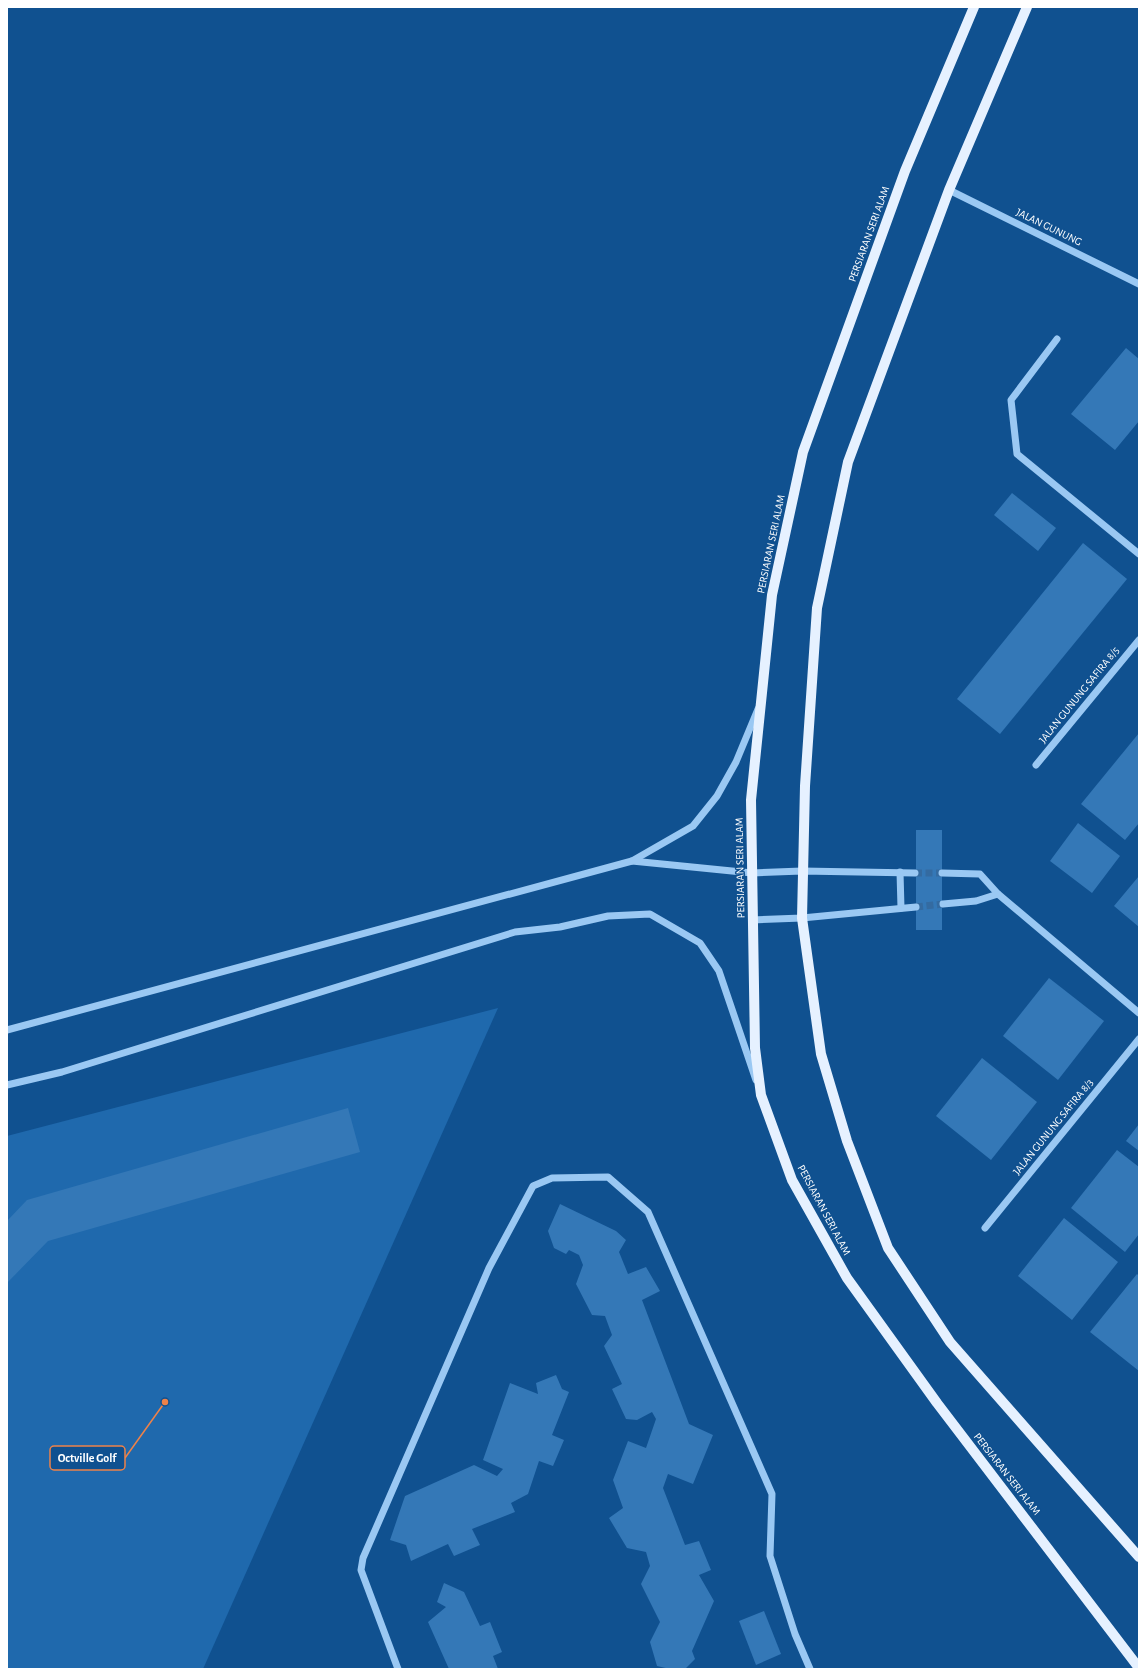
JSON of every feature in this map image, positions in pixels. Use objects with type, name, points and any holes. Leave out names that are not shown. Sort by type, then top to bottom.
[{"type":"main road","name":"PERSIARAN SERI ALAM","points":[[974,7],[905,171],[804,452],[772,595],[751,800],[755,1048],[761,1095],[792,1180],[847,1278],[937,1402],[1128,1651],[1139,1668]]},
{"type":"main road","points":[[1027,7],[948,190],[848,462],[822,585],[816,623],[802,871],[802,918],[821,1054],[847,1141],[888,1248],[950,1342],[1139,1557]]},
{"type":"street","name":"JALAN GUNUNG","points":[[948,190],[1139,284]]},
{"type":"street","points":[[1056,339],[1011,400],[1017,454],[1139,554]]},
{"type":"street","name":"JALAN GUNUNG SAFIRA 8/5","points":[[1036,765],[1139,640]]},
{"type":"street","points":[[7,1030],[632,861],[693,826],[708,808],[717,796],[736,762],[761,702]]},
{"type":"street","points":[[632,861],[752,873],[802,871],[916,873]]},
{"type":"street","points":[[900,872],[901,908]]},
{"type":"street","points":[[942,873],[980,874],[998,894],[1139,1013]]},
{"type":"street","points":[[943,904],[976,901],[998,894]]},
{"type":"street","points":[[752,920],[802,918],[916,907]]},
{"type":"street","points":[[7,1085],[62,1072],[515,932],[560,927],[608,916],[650,914],[700,943],[719,971],[761,1095]]},
{"type":"street","name":"JALAN GUNUNG SAFIRA 8/3","points":[[985,1228],[1139,1039]]},
{"type":"street","points":[[398,1669],[361,1570],[363,1558],[490,1268],[533,1186],[552,1178],[608,1177],[648,1212],[772,1494],[770,1556],[795,1634],[810,1669]]},
{"type":"shaded area","points":[[498,1008],[203,1669],[7,1669],[7,1136]]},
{"type":"building","points":[[1126,348],[1139,359],[1139,421],[1115,450],[1071,414]]},
{"type":"building","points":[[1012,493],[1056,528],[1038,551],[994,515]]},
{"type":"building","points":[[1083,543],[1127,579],[1000,734],[957,699]]},
{"type":"building","points":[[1139,733],[1139,823],[1125,840],[1081,804]]},
{"type":"building","points":[[1078,823],[1120,856],[1092,893],[1050,861]]},
{"type":"building","points":[[916,830],[942,830],[942,930],[916,930]]},
{"type":"building","points":[[1139,876],[1139,927],[1114,906]]},
{"type":"building","points":[[1049,978],[1104,1021],[1058,1080],[1003,1036]]},
{"type":"building","points":[[982,1058],[1037,1102],[991,1160],[936,1116]]},
{"type":"building","points":[[348,1108],[360,1152],[48,1241],[7,1283],[7,1221],[27,1200]]},
{"type":"building","points":[[1139,1124],[1139,1151],[1126,1141]]},
{"type":"building","points":[[1117,1150],[1139,1167],[1139,1234],[1125,1252],[1071,1208]]},
{"type":"building","points":[[560,1204],[616,1231],[626,1240],[619,1252],[628,1274],[646,1267],[660,1291],[642,1300],[689,1424],[713,1435],[693,1484],[668,1474],[663,1488],[685,1545],[699,1541],[711,1570],[699,1575],[714,1601],[692,1651],[695,1659],[685,1669],[670,1669],[657,1666],[650,1642],[660,1622],[641,1584],[650,1566],[646,1552],[627,1548],[609,1518],[623,1508],[613,1480],[628,1441],[646,1448],[656,1419],[652,1412],[637,1420],[626,1419],[612,1389],[622,1384],[604,1346],[612,1335],[605,1316],[592,1315],[576,1284],[583,1265],[579,1255],[569,1250],[566,1254],[554,1248],[548,1231]]},
{"type":"building","points":[[1064,1218],[1118,1262],[1072,1320],[1018,1276]]},
{"type":"building","points":[[1137,1274],[1139,1276],[1139,1371],[1090,1332]]},
{"type":"building","points":[[556,1375],[562,1389],[569,1392],[552,1435],[564,1440],[553,1466],[539,1461],[528,1494],[511,1503],[515,1512],[472,1529],[480,1545],[454,1556],[448,1544],[411,1561],[406,1545],[390,1540],[405,1496],[474,1465],[497,1476],[503,1469],[483,1460],[510,1383],[538,1394],[536,1383]]},
{"type":"building","points":[[444,1583],[464,1592],[480,1626],[490,1622],[502,1652],[493,1656],[498,1669],[449,1669],[428,1622],[446,1607],[437,1602]]},
{"type":"building","points":[[764,1611],[781,1654],[756,1665],[739,1621]]},
{"type":"tunnel","points":[[915,873],[942,873]]},
{"type":"tunnel","points":[[916,907],[943,904]]},
{"type":"place","name":"Octville Golf","points":[[165,1402]]}]
